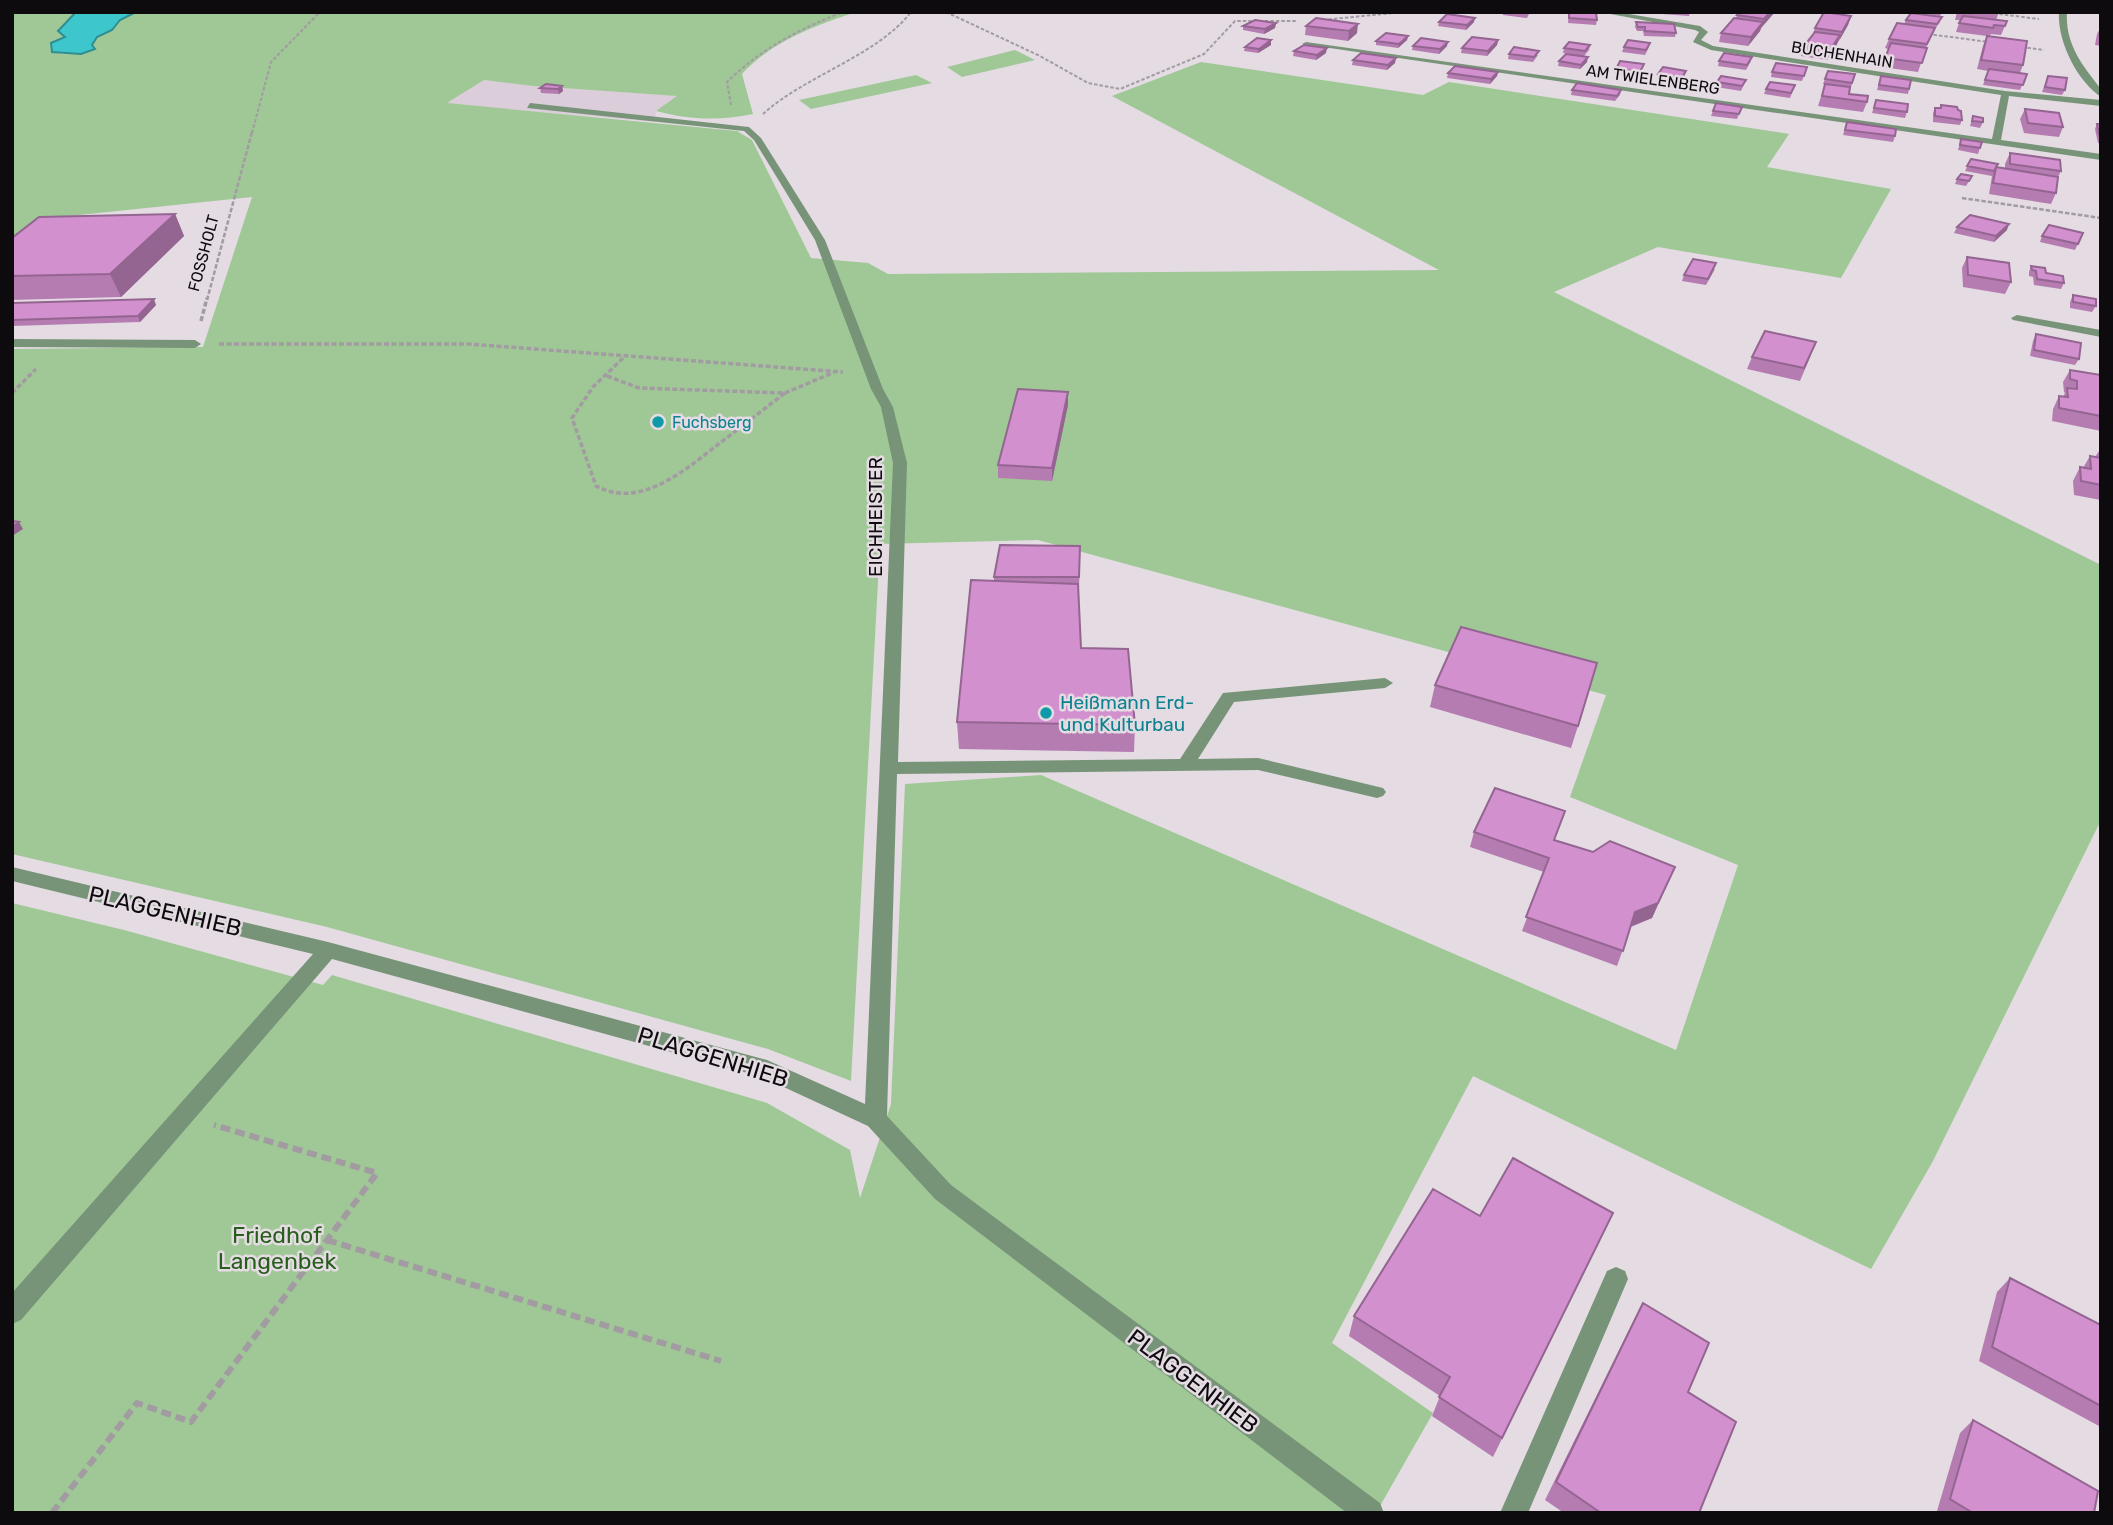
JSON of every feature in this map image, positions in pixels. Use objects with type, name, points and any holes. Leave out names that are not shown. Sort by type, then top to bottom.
[{"type":"street","name":"BUCHENHAIN","points":[[1603,12],[1697,28],[1704,32],[1696,40],[1711,48],[2005,93],[2101,103]]},
{"type":"street","points":[[2063,12],[2061,22],[2069,54],[2101,95]]},
{"type":"street","name":"AM TWIELENBERG","points":[[1306,44],[2101,157]]},
{"type":"street","points":[[1996,142],[2005,93]]},
{"type":"street","points":[[530,106],[746,128]]},
{"type":"street","name":"EICHHEISTER","points":[[746,128],[757,138],[820,240],[877,389],[887,407],[900,463],[876,1119]]},
{"type":"street","points":[[2017,318],[2101,334]]},
{"type":"street","points":[[12,344],[195,344]]},
{"type":"street","points":[[1184,766],[1229,697],[1385,683]]},
{"type":"street","points":[[889,768],[1258,764],[1377,792]]},
{"type":"street","name":"PLAGGENHIEB","points":[[12,874],[328,950],[767,1069],[876,1119],[943,1192],[1370,1513]]},
{"type":"street","points":[[12,1312],[328,950]]},
{"type":"street","points":[[1514,1513],[1616,1279]]},
{"type":"path","name":"FOSSHOLT","points":[[195,344],[271,62],[320,12]]},
{"type":"path","points":[[843,12],[777,40],[747,61],[727,82],[731,104],[746,128],[782,97],[897,30],[911,12]]},
{"type":"path","points":[[946,12],[1040,56],[1088,83],[1120,89],[1204,54],[1224,35]]},
{"type":"path","points":[[1983,12],[2061,22]]},
{"type":"path","points":[[1926,33],[1990,43]]},
{"type":"path","points":[[2017,46],[2069,54]]},
{"type":"path","points":[[1962,198],[2101,218]]},
{"type":"path","points":[[195,344],[468,344],[839,370],[877,389]]},
{"type":"path","points":[[624,357],[593,387],[572,418],[596,486],[609,493],[645,491],[673,479],[785,393],[839,370]]},
{"type":"path","points":[[607,376],[639,388],[785,393]]},
{"type":"path","points":[[52,1513],[137,1403],[191,1422],[377,1173],[183,1116]]},
{"type":"path","points":[[327,1240],[721,1361]]},
{"type":"shaded area","points":[[484,80],[679,96],[656,111],[655,122],[446,104]]},
{"type":"green space","name":"Friedhof Langenbek","points":[[12,12],[82,12],[75,13],[58,31],[66,37],[52,52],[68,54],[94,49],[92,45],[97,37],[112,30],[120,20],[136,12],[856,12],[809,29],[754,62],[742,74],[753,114],[728,118],[693,118],[656,111],[677,96],[484,80],[447,103],[737,131],[752,140],[811,258],[868,263],[888,274],[1439,270],[1112,96],[1201,62],[1423,95],[1449,82],[1789,134],[1767,167],[1891,189],[1841,278],[1658,247],[1554,292],[2101,565],[2101,820],[1933,1161],[1871,1269],[1473,1076],[1332,1343],[1433,1413],[1376,1513],[12,1513],[12,903],[124,930],[323,985],[332,975],[767,1103],[850,1150],[860,1198],[891,1104],[905,784],[1041,775],[1676,1050],[1738,865],[1570,797],[1606,695],[1038,540],[880,544],[851,1081],[768,1049],[327,927],[12,854],[12,349],[203,347],[252,197],[50,218],[12,256]]},
{"type":"green space","points":[[1015,50],[1035,60],[962,77],[947,67]]},
{"type":"green space","points":[[916,75],[932,83],[811,109],[799,100]]},
{"type":"water","points":[[136,12],[120,20],[112,30],[97,37],[92,45],[95,49],[81,54],[52,52],[51,43],[65,37],[58,31],[75,13]]},
{"type":"building","points":[[1569,12],[1596,13],[1597,20],[1569,18]]},
{"type":"building","points":[[1740,12],[1770,12],[1764,19],[1737,15]]},
{"type":"building","points":[[1824,12],[1851,16],[1842,32],[1815,28]]},
{"type":"building","points":[[1911,13],[1942,17],[1937,24],[1906,20]]},
{"type":"building","points":[[1447,14],[1475,18],[1467,25],[1439,22]]},
{"type":"building","points":[[1963,16],[2007,21],[2005,26],[1994,25],[1993,28],[1959,23]]},
{"type":"building","points":[[1316,18],[1358,24],[1349,31],[1306,26]]},
{"type":"building","points":[[1734,18],[1763,22],[1751,37],[1721,33]]},
{"type":"building","points":[[1255,20],[1276,23],[1265,29],[1243,26]]},
{"type":"building","points":[[1636,22],[1674,24],[1676,33],[1645,31],[1645,27],[1638,27]]},
{"type":"building","points":[[1897,23],[1935,28],[1927,44],[1889,39]]},
{"type":"building","points":[[1815,32],[1840,35],[1830,50],[1804,46]]},
{"type":"building","points":[[1386,33],[1408,36],[1399,44],[1376,41]]},
{"type":"building","points":[[1987,36],[2027,41],[2023,65],[1981,60]]},
{"type":"building","points":[[1472,37],[1498,40],[1488,51],[1462,48]]},
{"type":"building","points":[[1257,38],[1271,40],[1259,49],[1245,47]]},
{"type":"building","points":[[1421,38],[1448,42],[1440,49],[1413,46]]},
{"type":"building","points":[[1628,40],[1650,43],[1646,50],[1624,47]]},
{"type":"building","points":[[1569,42],[1590,45],[1585,51],[1564,48]]},
{"type":"building","points":[[1891,43],[1927,48],[1922,63],[1885,58]]},
{"type":"building","points":[[1304,45],[1327,48],[1317,55],[1294,51]]},
{"type":"building","points":[[1514,47],[1539,51],[1534,57],[1509,54]]},
{"type":"building","points":[[1361,53],[1396,58],[1388,65],[1353,60]]},
{"type":"building","points":[[1724,53],[1752,57],[1747,65],[1719,61]]},
{"type":"building","points":[[1566,54],[1588,57],[1581,65],[1559,61]]},
{"type":"building","points":[[1620,61],[1644,64],[1640,72],[1616,69]]},
{"type":"building","points":[[1776,63],[1807,67],[1804,76],[1772,72]]},
{"type":"building","points":[[1455,66],[1498,72],[1491,79],[1448,73]]},
{"type":"building","points":[[1663,67],[1686,71],[1681,78],[1658,74]]},
{"type":"building","points":[[1989,69],[2027,74],[2023,85],[1985,80]]},
{"type":"building","points":[[1828,71],[1855,74],[1852,83],[1825,79]]},
{"type":"building","points":[[1721,76],[1746,80],[1742,86],[1717,82]]},
{"type":"building","points":[[1881,76],[1911,80],[1909,89],[1879,85]]},
{"type":"building","points":[[2048,76],[2067,78],[2065,90],[2045,87]]},
{"type":"building","points":[[1770,82],[1795,85],[1791,93],[1766,89]]},
{"type":"building","points":[[1577,83],[1621,90],[1617,96],[1572,90]]},
{"type":"building","points":[[546,84],[562,86],[558,89],[540,88]]},
{"type":"building","points":[[1825,84],[1850,87],[1849,94],[1868,96],[1867,102],[1822,96]]},
{"type":"building","points":[[1876,100],[1908,104],[1907,112],[1874,108]]},
{"type":"building","points":[[1716,103],[1742,107],[1739,114],[1713,111]]},
{"type":"building","points":[[1941,105],[1957,107],[1961,111],[1962,120],[1935,116],[1935,108],[1941,108]]},
{"type":"building","points":[[2025,109],[2059,113],[2063,127],[2028,123]]},
{"type":"building","points":[[1973,116],[1983,118],[1983,122],[1972,121]]},
{"type":"building","points":[[1847,122],[1896,129],[1895,136],[1845,130]]},
{"type":"building","points":[[2097,124],[2101,124],[2101,138],[2100,138]]},
{"type":"building","points":[[1961,139],[1982,142],[1980,148],[1960,145]]},
{"type":"building","points":[[2010,153],[2060,160],[2061,171],[2010,164]]},
{"type":"building","points":[[1971,159],[1998,164],[1994,171],[1967,166]]},
{"type":"building","points":[[1996,167],[2058,177],[2056,193],[1993,183]]},
{"type":"building","points":[[1961,174],[1972,176],[1969,181],[1957,179]]},
{"type":"building","points":[[175,214],[110,274],[12,276],[12,238],[39,217]]},
{"type":"building","points":[[1970,215],[2009,224],[1996,236],[1957,227]]},
{"type":"building","points":[[2049,225],[2083,233],[2078,244],[2042,236]]},
{"type":"building","points":[[1967,257],[2009,263],[2011,282],[1968,275]]},
{"type":"building","points":[[1693,259],[1716,263],[1708,279],[1684,275]]},
{"type":"building","points":[[2031,266],[2045,268],[2046,273],[2063,276],[2064,283],[2037,279],[2036,271],[2032,270]]},
{"type":"building","points":[[2073,295],[2096,299],[2096,306],[2073,302]]},
{"type":"building","points":[[154,299],[138,316],[12,320],[12,303]]},
{"type":"building","points":[[1765,331],[1816,342],[1804,368],[1752,357]]},
{"type":"building","points":[[2036,334],[2081,343],[2079,359],[2034,350]]},
{"type":"building","points":[[2070,370],[2101,375],[2101,416],[2059,408],[2059,396],[2068,397],[2067,388],[2077,389],[2077,381],[2070,379]]},
{"type":"building","points":[[1018,389],[1068,392],[1052,468],[998,465]]},
{"type":"building","points":[[2090,456],[2101,458],[2101,485],[2081,481],[2080,467],[2091,469]]},
{"type":"building","points":[[1000,545],[1080,546],[1079,577],[994,577]]},
{"type":"building","name":"Heißmann Erd- und Kulturbau","points":[[971,580],[1078,584],[1081,648],[1128,649],[1135,725],[957,722]]},
{"type":"building","points":[[1461,627],[1597,663],[1578,726],[1435,685]]},
{"type":"building","points":[[1495,788],[1565,811],[1554,840],[1593,852],[1610,841],[1675,867],[1658,903],[1635,912],[1623,951],[1526,917],[1549,858],[1474,832]]},
{"type":"building","points":[[1513,1158],[1613,1213],[1502,1438],[1439,1397],[1450,1377],[1354,1316],[1433,1189],[1480,1216]]},
{"type":"building","points":[[2010,1278],[2101,1325],[2101,1406],[1992,1347]]},
{"type":"building","points":[[1643,1303],[1709,1343],[1688,1392],[1736,1422],[1699,1513],[1601,1513],[1556,1482]]},
{"type":"building","points":[[1973,1420],[2098,1491],[2094,1513],[1973,1513],[1950,1499]]},
{"type":"place","name":"Fuchsberg","points":[[658,422]]},
{"type":"place","name":"Heißmann Erd- und Kulturbau","points":[[1046,713]]}]
